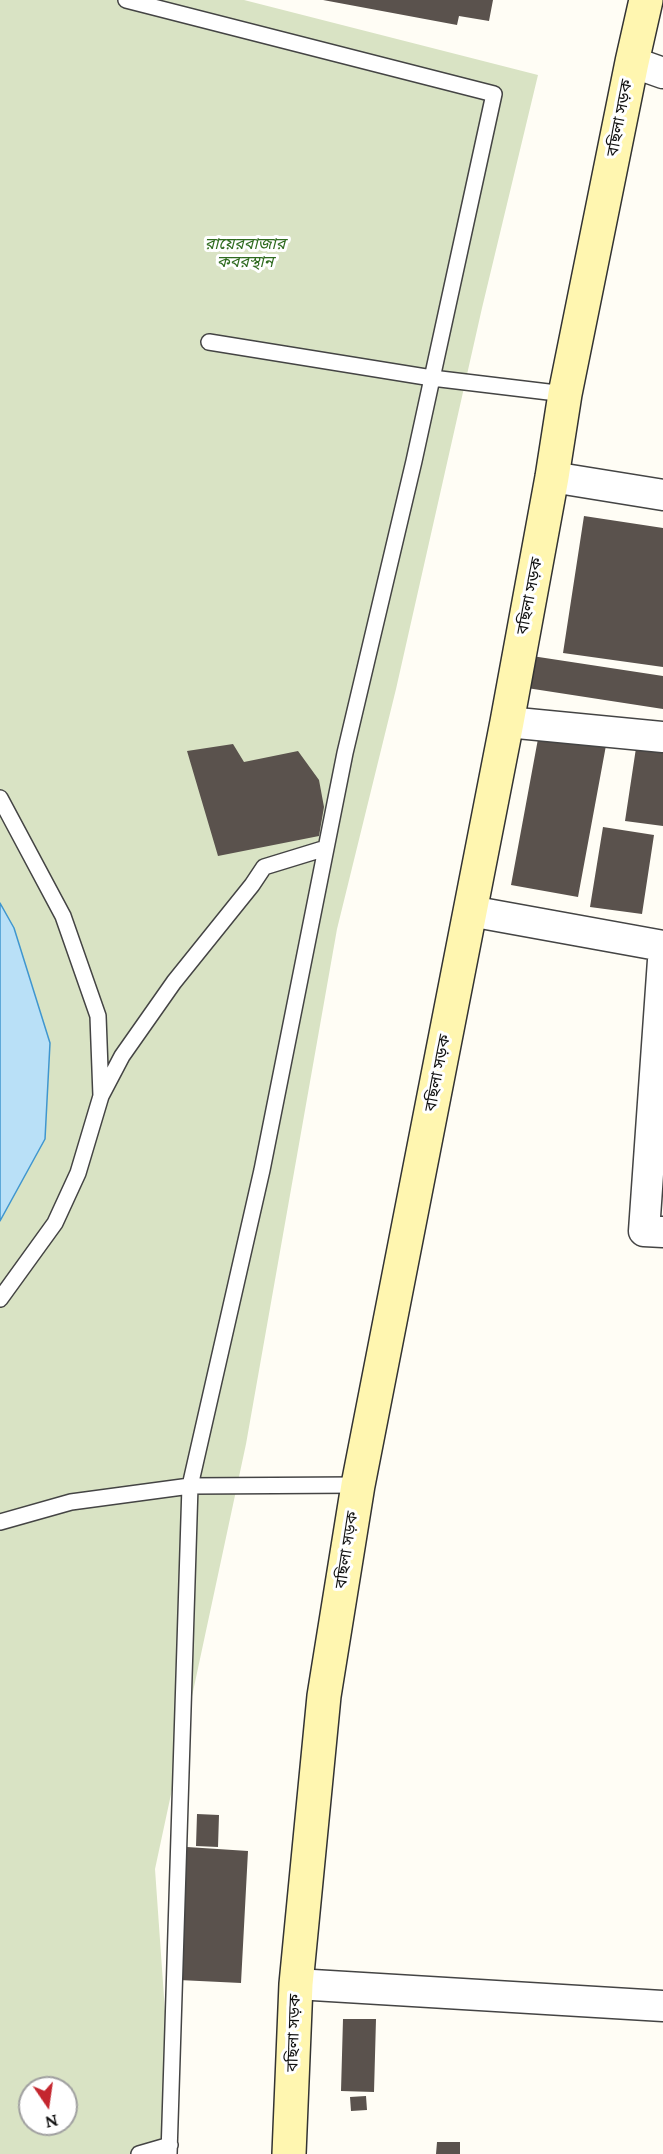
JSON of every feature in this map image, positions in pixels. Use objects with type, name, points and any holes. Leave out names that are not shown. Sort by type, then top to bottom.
[{"type":"main road","name":"বছিলা সড়ক","points":[[289,2154],[296,1984],[324,1696],[358,1485],[507,722],[566,394],[646,0]]},
{"type":"street","points":[[632,62],[663,73]]},
{"type":"street","points":[[552,477],[663,495]]},
{"type":"street","points":[[507,722],[663,737]]},
{"type":"street","points":[[470,911],[663,946]]},
{"type":"street","points":[[663,960],[644,1232],[663,1232]]},
{"type":"street","points":[[296,1984],[663,2006]]},
{"type":"lane","points":[[126,0],[494,94],[432,378],[345,753],[262,1170],[190,1486],[170,2150],[139,2154]]},
{"type":"lane","points":[[209,342],[432,378],[566,394]]},
{"type":"lane","points":[[0,798],[63,916],[98,1016],[101,1096]]},
{"type":"lane","points":[[0,1299],[55,1223],[78,1173],[101,1096],[122,1056],[167,992],[264,867],[326,848]]},
{"type":"lane","points":[[0,1522],[71,1502],[190,1486],[358,1485]]},
{"type":"green space","name":"রায়েরবাজার কবরস্থান","points":[[0,0],[244,0],[538,75],[482,308],[396,689],[337,929],[246,1444],[155,1869],[175,2154],[0,2154]]},
{"type":"water","points":[[0,903],[14,928],[50,1043],[45,1139],[0,1221]]},
{"type":"building","points":[[323,0],[493,0],[489,21],[459,16],[457,25]]},
{"type":"building","points":[[584,516],[663,528],[663,667],[563,653]]},
{"type":"building","points":[[532,656],[663,676],[663,709],[527,688]]},
{"type":"building","points":[[540,728],[607,740],[578,897],[511,885]]},
{"type":"building","points":[[233,744],[244,762],[298,751],[319,780],[324,807],[319,836],[218,856],[187,751]]},
{"type":"building","points":[[636,748],[663,752],[663,826],[625,821]]},
{"type":"building","points":[[603,827],[654,835],[642,914],[590,907]]},
{"type":"building","points":[[197,1814],[219,1815],[218,1847],[196,1846]]},
{"type":"building","points":[[187,1847],[248,1851],[241,1983],[179,1980]]},
{"type":"building","points":[[343,2019],[376,2019],[374,2092],[341,2091]]},
{"type":"building","points":[[366,2096],[367,2110],[351,2111],[350,2097]]},
{"type":"building","points":[[437,2142],[460,2142],[460,2154],[436,2154]]}]
